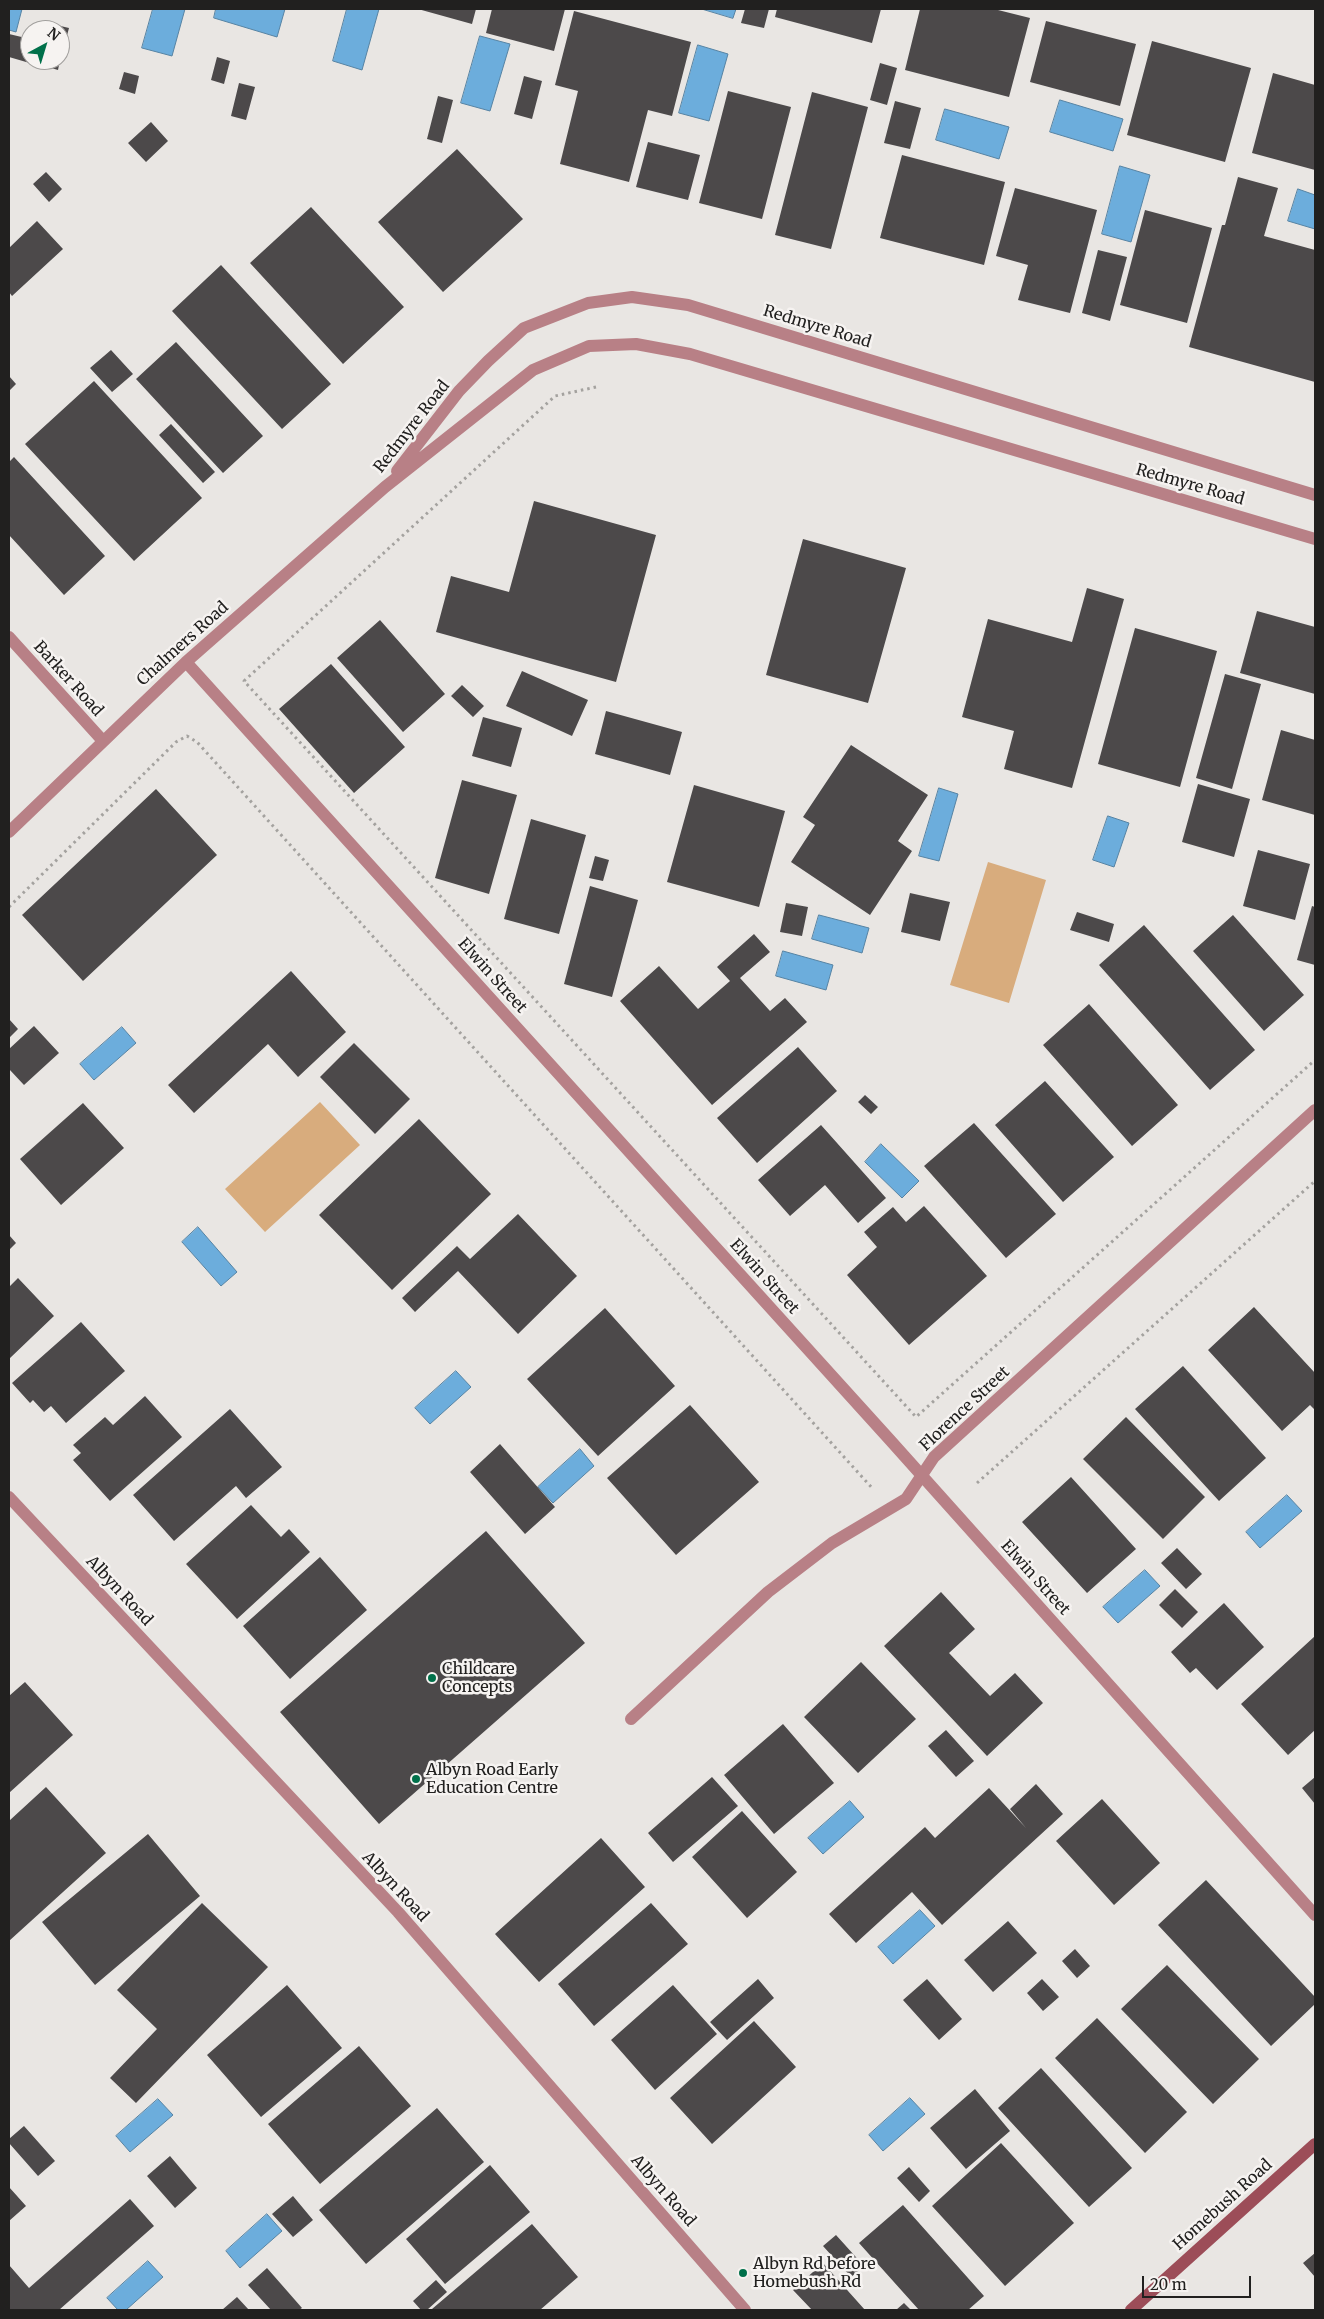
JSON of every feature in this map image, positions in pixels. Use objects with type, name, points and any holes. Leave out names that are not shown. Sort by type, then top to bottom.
[{"type":"main road","name":"Homebush Road","points":[[1131,2310],[1315,2144]]},
{"type":"street","name":"Redmyre Road","points":[[385,487],[459,391],[524,328],[588,302],[632,297],[688,305],[1315,495]]},
{"type":"street","name":"Redmyre Road","points":[[385,487],[533,370],[589,346],[636,344],[690,354],[1315,538]]},
{"type":"street","name":"Chalmers Road","points":[[9,832],[186,662],[385,487]]},
{"type":"street","name":"Barker Road","points":[[9,637],[103,741]]},
{"type":"street","name":"Elwin Street","points":[[186,662],[922,1476],[1315,1915]]},
{"type":"street","name":"Florence Street","points":[[631,1719],[768,1592],[832,1544],[906,1499],[934,1457],[1315,1110]]},
{"type":"street","name":"Albyn Road","points":[[9,1497],[398,1912],[745,2310]]},
{"type":"path","points":[[596,387],[555,396],[244,681],[916,1417],[1315,1060]]},
{"type":"path","points":[[9,907],[176,742],[187,736],[197,742],[874,1490]]},
{"type":"path","points":[[976,1483],[1315,1181]]},
{"type":"shaded area","points":[[988,862],[1046,880],[1009,1003],[950,985]]},
{"type":"shaded area","points":[[320,1102],[360,1145],[265,1232],[225,1189]]},
{"type":"water","points":[[9,9],[22,9],[16,32],[9,30]]},
{"type":"water","points":[[153,9],[185,9],[172,56],[142,48]]},
{"type":"water","points":[[216,9],[285,9],[277,37],[214,18]]},
{"type":"water","points":[[347,9],[379,9],[362,70],[333,61]]},
{"type":"water","points":[[702,9],[736,9],[733,18]]},
{"type":"water","points":[[480,36],[510,44],[490,111],[461,103]]},
{"type":"water","points":[[698,45],[728,54],[709,121],[679,113]]},
{"type":"water","points":[[1060,100],[1123,119],[1113,151],[1050,132]]},
{"type":"water","points":[[945,109],[1009,127],[999,159],[936,140]]},
{"type":"water","points":[[1120,166],[1150,175],[1131,242],[1102,234]]},
{"type":"water","points":[[1298,189],[1315,195],[1315,229],[1288,221]]},
{"type":"water","points":[[939,788],[958,794],[939,861],[919,856]]},
{"type":"water","points":[[1108,816],[1129,823],[1114,867],[1093,860]]},
{"type":"water","points":[[819,915],[869,928],[862,953],[812,939]]},
{"type":"water","points":[[783,951],[833,965],[826,990],[776,976]]},
{"type":"water","points":[[122,1027],[136,1043],[94,1080],[80,1064]]},
{"type":"water","points":[[881,1144],[919,1181],[902,1198],[865,1162]]},
{"type":"water","points":[[198,1227],[237,1272],[221,1286],[182,1242]]},
{"type":"water","points":[[456,1371],[471,1387],[430,1424],[415,1408]]},
{"type":"water","points":[[580,1449],[594,1466],[553,1503],[538,1487]]},
{"type":"water","points":[[1287,1495],[1302,1511],[1260,1548],[1246,1532]]},
{"type":"water","points":[[1145,1570],[1160,1586],[1118,1623],[1103,1607]]},
{"type":"water","points":[[850,1801],[864,1817],[823,1854],[808,1838]]},
{"type":"water","points":[[920,1910],[935,1926],[893,1964],[878,1947]]},
{"type":"water","points":[[910,2098],[925,2114],[883,2151],[869,2135]]},
{"type":"water","points":[[158,2099],[173,2115],[130,2152],[116,2136]]},
{"type":"water","points":[[267,2214],[282,2231],[240,2268],[226,2251]]},
{"type":"water","points":[[148,2261],[163,2277],[126,2310],[118,2310],[107,2298]]},
{"type":"building","points":[[418,9],[476,9],[472,24]]},
{"type":"building","points":[[492,9],[565,9],[554,51],[486,33]]},
{"type":"building","points":[[745,9],[769,9],[764,28],[741,23]]},
{"type":"building","points":[[777,9],[881,9],[872,43],[775,17]]},
{"type":"building","points":[[920,9],[994,9],[1030,18],[1009,97],[905,70]]},
{"type":"building","points":[[574,11],[691,42],[672,116],[648,110],[629,182],[560,164],[578,91],[555,85]]},
{"type":"building","points":[[1046,21],[1136,44],[1120,106],[1030,82]]},
{"type":"building","points":[[9,34],[20,37],[20,60],[9,57]]},
{"type":"building","points":[[1152,41],[1251,68],[1225,162],[1127,135]]},
{"type":"building","points":[[217,57],[230,61],[224,84],[211,80]]},
{"type":"building","points":[[880,63],[897,68],[887,105],[870,100]]},
{"type":"building","points":[[124,72],[139,76],[135,94],[119,89]]},
{"type":"building","points":[[1273,73],[1315,85],[1315,170],[1252,153]]},
{"type":"building","points":[[524,76],[542,81],[532,119],[514,114]]},
{"type":"building","points":[[239,83],[255,87],[246,120],[231,116]]},
{"type":"building","points":[[728,91],[791,107],[762,219],[699,203]]},
{"type":"building","points":[[812,92],[868,107],[831,249],[775,235]]},
{"type":"building","points":[[438,96],[453,100],[442,143],[427,139]]},
{"type":"building","points":[[895,101],[921,108],[910,149],[884,143]]},
{"type":"building","points":[[151,122],[168,141],[146,162],[128,143]]},
{"type":"building","points":[[648,142],[700,155],[688,200],[636,187]]},
{"type":"building","points":[[457,149],[523,219],[443,292],[378,222]]},
{"type":"building","points":[[902,155],[1005,182],[984,265],[880,238]]},
{"type":"building","points":[[46,172],[62,189],[49,202],[33,184]]},
{"type":"building","points":[[1238,177],[1278,188],[1264,236],[1315,250],[1315,382],[1189,347],[1222,225],[1225,225]]},
{"type":"building","points":[[1015,188],[1097,210],[1070,313],[1018,300],[1028,265],[996,256]]},
{"type":"building","points":[[311,207],[404,307],[343,364],[250,263]]},
{"type":"building","points":[[1145,210],[1212,228],[1187,323],[1120,305]]},
{"type":"building","points":[[37,221],[63,249],[12,296],[9,292],[9,248]]},
{"type":"building","points":[[1098,250],[1127,257],[1110,321],[1082,313]]},
{"type":"building","points":[[221,265],[331,384],[282,429],[172,311]]},
{"type":"building","points":[[176,342],[263,436],[223,473],[136,379]]},
{"type":"building","points":[[111,350],[133,374],[112,392],[90,368]]},
{"type":"building","points":[[9,376],[16,384],[9,391]]},
{"type":"building","points":[[94,381],[202,498],[134,561],[25,444]]},
{"type":"building","points":[[171,424],[215,472],[203,483],[159,435]]},
{"type":"building","points":[[14,457],[105,556],[64,595],[9,535],[9,462]]},
{"type":"building","points":[[534,501],[656,535],[616,682],[436,632],[451,576],[509,592]]},
{"type":"building","points":[[803,539],[906,568],[868,703],[766,675]]},
{"type":"building","points":[[1087,588],[1124,599],[1072,788],[1004,769],[1014,731],[962,717],[988,619],[1072,642]]},
{"type":"building","points":[[1257,611],[1315,627],[1315,694],[1240,673]]},
{"type":"building","points":[[380,620],[445,694],[403,732],[337,658]]},
{"type":"building","points":[[1135,628],[1217,651],[1180,787],[1098,764]]},
{"type":"building","points":[[331,664],[405,747],[354,793],[279,709]]},
{"type":"building","points":[[522,671],[588,700],[572,736],[506,706]]},
{"type":"building","points":[[1225,674],[1261,684],[1232,789],[1196,778]]},
{"type":"building","points":[[462,685],[484,706],[473,717],[451,696]]},
{"type":"building","points":[[606,711],[682,732],[670,775],[595,754]]},
{"type":"building","points":[[483,717],[522,728],[511,767],[472,756]]},
{"type":"building","points":[[1281,730],[1315,740],[1315,815],[1262,800]]},
{"type":"building","points":[[851,745],[928,795],[898,841],[912,851],[870,915],[791,862],[815,825],[803,817]]},
{"type":"building","points":[[462,780],[517,795],[489,894],[435,878]]},
{"type":"building","points":[[1198,784],[1250,799],[1234,857],[1182,842]]},
{"type":"building","points":[[694,785],[785,811],[759,907],[667,882]]},
{"type":"building","points":[[156,789],[217,855],[83,981],[22,915]]},
{"type":"building","points":[[531,819],[586,835],[559,934],[504,919]]},
{"type":"building","points":[[1258,850],[1310,864],[1295,920],[1243,906]]},
{"type":"building","points":[[595,856],[609,860],[603,881],[589,878]]},
{"type":"building","points":[[590,886],[638,900],[612,997],[564,984]]},
{"type":"building","points":[[910,893],[950,902],[940,941],[901,932]]},
{"type":"building","points":[[786,903],[808,907],[802,936],[780,932]]},
{"type":"building","points":[[1312,906],[1315,907],[1315,965],[1297,960]]},
{"type":"building","points":[[1077,912],[1114,924],[1109,942],[1070,930]]},
{"type":"building","points":[[1233,915],[1304,995],[1264,1031],[1193,951]]},
{"type":"building","points":[[1144,925],[1255,1050],[1210,1090],[1099,965]]},
{"type":"building","points":[[754,934],[770,952],[740,978],[770,1011],[785,998],[807,1022],[712,1105],[620,1001],[659,966],[698,1009],[730,981],[717,967]]},
{"type":"building","points":[[291,971],[346,1032],[298,1077],[268,1044],[194,1113],[168,1085]]},
{"type":"building","points":[[1089,1004],[1178,1105],[1132,1146],[1043,1045]]},
{"type":"building","points":[[9,1019],[18,1029],[9,1038]]},
{"type":"building","points":[[34,1026],[59,1053],[24,1085],[9,1069],[9,1049]]},
{"type":"building","points":[[354,1043],[410,1099],[375,1134],[320,1077]]},
{"type":"building","points":[[798,1047],[837,1091],[757,1163],[717,1118]]},
{"type":"building","points":[[1045,1081],[1114,1157],[1063,1202],[995,1125]]},
{"type":"building","points":[[865,1095],[878,1107],[871,1114],[858,1102]]},
{"type":"building","points":[[83,1103],[124,1148],[61,1205],[20,1159]]},
{"type":"building","points":[[419,1119],[491,1194],[392,1290],[319,1215]]},
{"type":"building","points":[[974,1123],[1056,1214],[1006,1258],[924,1166]]},
{"type":"building","points":[[821,1125],[886,1198],[858,1223],[825,1185],[790,1216],[758,1180]]},
{"type":"building","points":[[924,1206],[987,1276],[909,1345],[847,1275],[877,1247],[864,1232],[893,1207],[906,1222]]},
{"type":"building","points":[[518,1214],[577,1276],[518,1334],[458,1271],[415,1312],[402,1298],[457,1246],[470,1259]]},
{"type":"building","points":[[9,1235],[16,1243],[9,1250]]},
{"type":"building","points":[[18,1278],[54,1316],[9,1359],[9,1287]]},
{"type":"building","points":[[1254,1307],[1315,1373],[1315,1410],[1310,1405],[1282,1431],[1208,1350]]},
{"type":"building","points":[[605,1308],[675,1386],[598,1456],[527,1379]]},
{"type":"building","points":[[81,1322],[125,1371],[66,1423],[51,1406],[44,1412],[33,1400],[30,1403],[12,1383]]},
{"type":"building","points":[[1183,1366],[1266,1458],[1219,1501],[1135,1409]]},
{"type":"building","points":[[145,1396],[182,1437],[110,1501],[73,1460],[81,1453],[73,1445],[105,1417],[113,1425]]},
{"type":"building","points":[[690,1405],[759,1482],[676,1555],[607,1478]]},
{"type":"building","points":[[230,1409],[282,1467],[246,1498],[236,1486],[174,1541],[133,1495]]},
{"type":"building","points":[[1126,1417],[1205,1497],[1163,1539],[1083,1459]]},
{"type":"building","points":[[500,1444],[555,1507],[525,1534],[470,1472]]},
{"type":"building","points":[[1071,1477],[1136,1549],[1087,1593],[1022,1522]]},
{"type":"building","points":[[251,1505],[281,1537],[289,1529],[310,1552],[237,1619],[186,1564]]},
{"type":"building","name":"Childcare Concepts","points":[[486,1531],[585,1643],[379,1824],[280,1712]]},
{"type":"building","points":[[1177,1548],[1202,1574],[1186,1589],[1161,1563]]},
{"type":"building","points":[[320,1557],[367,1610],[290,1679],[243,1626]]},
{"type":"building","points":[[1175,1589],[1198,1612],[1182,1628],[1159,1605]]},
{"type":"building","points":[[941,1592],[975,1629],[949,1653],[990,1696],[1015,1673],[1043,1703],[987,1756],[884,1646]]},
{"type":"building","points":[[1224,1603],[1264,1647],[1217,1690],[1196,1668],[1190,1673],[1171,1652]]},
{"type":"building","points":[[1315,1636],[1315,1730],[1288,1755],[1241,1704]]},
{"type":"building","points":[[861,1662],[916,1719],[858,1773],[804,1717]]},
{"type":"building","points":[[25,1682],[73,1735],[9,1793],[9,1696]]},
{"type":"building","points":[[783,1724],[834,1783],[774,1834],[724,1775]]},
{"type":"building","points":[[946,1730],[974,1761],[956,1777],[928,1746]]},
{"type":"building","points":[[712,1777],[738,1806],[673,1862],[648,1833]]},
{"type":"building","points":[[1315,1777],[1315,1804],[1302,1788]]},
{"type":"building","points":[[1036,1784],[1063,1814],[942,1925],[912,1892],[856,1943],[829,1914],[925,1827],[935,1838],[989,1788],[1026,1828],[1010,1809]]},
{"type":"building","points":[[46,1787],[106,1853],[9,1941],[9,1821]]},
{"type":"building","points":[[1102,1799],[1160,1863],[1114,1905],[1056,1841]]},
{"type":"building","points":[[742,1811],[797,1872],[747,1918],[692,1857]]},
{"type":"building","points":[[148,1834],[200,1896],[95,1985],[42,1922]]},
{"type":"building","points":[[601,1838],[645,1887],[539,1982],[495,1934]]},
{"type":"building","points":[[1206,1880],[1315,1997],[1315,2004],[1271,2046],[1158,1925]]},
{"type":"building","points":[[202,1903],[268,1967],[136,2103],[110,2078],[157,2029],[117,1990]]},
{"type":"building","points":[[651,1903],[688,1944],[594,2026],[558,1984]]},
{"type":"building","points":[[1008,1921],[1037,1953],[993,1992],[964,1960]]},
{"type":"building","points":[[1075,1949],[1090,1966],[1077,1978],[1062,1961]]},
{"type":"building","points":[[1167,1965],[1259,2059],[1213,2104],[1121,2009]]},
{"type":"building","points":[[758,1979],[774,1998],[727,2040],[710,2022]]},
{"type":"building","points":[[927,1979],[962,2019],[939,2040],[903,2000]]},
{"type":"building","points":[[1042,1979],[1059,1997],[1043,2011],[1027,1993]]},
{"type":"building","points":[[287,1985],[342,2048],[261,2117],[207,2055]]},
{"type":"building","points":[[673,1985],[717,2034],[655,2090],[611,2040]]},
{"type":"building","points":[[1097,2018],[1187,2112],[1145,2153],[1055,2058]]},
{"type":"building","points":[[754,2021],[796,2067],[712,2144],[670,2098]]},
{"type":"building","points":[[359,2046],[411,2106],[320,2184],[268,2124]]},
{"type":"building","points":[[1041,2068],[1132,2168],[1089,2207],[998,2108]]},
{"type":"building","points":[[975,2089],[1010,2131],[966,2169],[930,2128]]},
{"type":"building","points":[[437,2108],[484,2162],[366,2264],[319,2210]]},
{"type":"building","points":[[24,2126],[55,2161],[38,2176],[9,2143],[9,2139]]},
{"type":"building","points":[[1001,2143],[1074,2223],[1005,2286],[932,2206]]},
{"type":"building","points":[[170,2156],[197,2188],[175,2208],[147,2176]]},
{"type":"building","points":[[490,2165],[530,2212],[445,2284],[406,2239]]},
{"type":"building","points":[[909,2167],[930,2191],[919,2202],[897,2178]]},
{"type":"building","points":[[9,2187],[26,2206],[9,2221]]},
{"type":"building","points":[[293,2196],[313,2220],[293,2237],[272,2214]]},
{"type":"building","points":[[130,2199],[154,2226],[59,2310],[9,2310],[9,2265],[29,2288]]},
{"type":"building","points":[[903,2205],[984,2296],[968,2310],[919,2310],[859,2243]]},
{"type":"building","points":[[532,2224],[578,2277],[540,2310],[432,2309]]},
{"type":"building","points":[[836,2235],[864,2266],[851,2277],[823,2246]]},
{"type":"building","points":[[1315,2253],[1315,2277],[1303,2263]]},
{"type":"building","points":[[823,2263],[865,2310],[812,2310],[793,2290]]},
{"type":"building","points":[[267,2268],[302,2308],[299,2310],[271,2310],[248,2285]]},
{"type":"building","points":[[436,2280],[447,2292],[427,2310],[421,2310],[413,2301]]},
{"type":"building","points":[[237,2297],[249,2310],[222,2310]]},
{"type":"building","points":[[904,2303],[911,2310],[896,2310]]},
{"type":"place","name":"Childcare Concepts","points":[[432,1678]]},
{"type":"place","name":"Albyn Road Early Education Centre","points":[[416,1779]]},
{"type":"place","name":"Albyn Rd before Homebush Rd","points":[[743,2273]]}]
